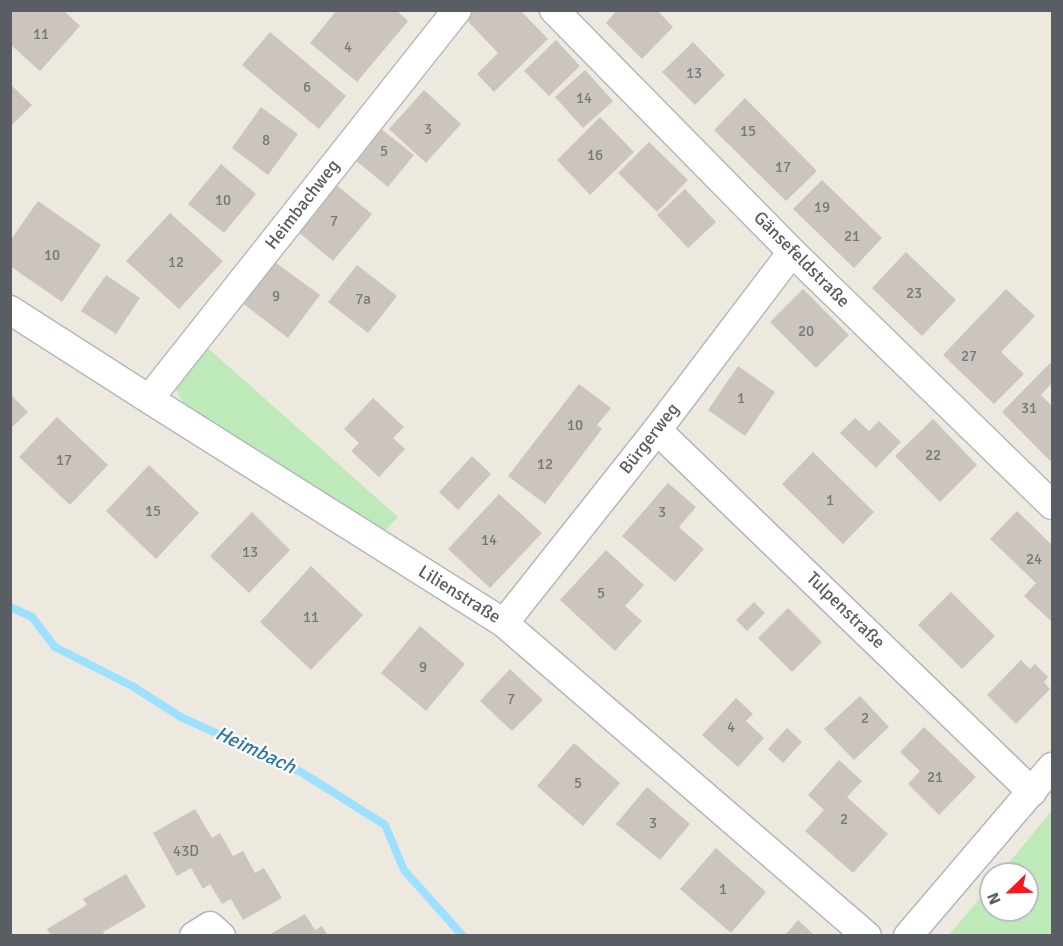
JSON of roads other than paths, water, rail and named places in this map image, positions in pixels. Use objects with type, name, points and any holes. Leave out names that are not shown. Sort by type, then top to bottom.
[{"type":"street","name":"Heimbachweg","points":[[149,399],[457,10]]},
{"type":"street","name":"Gänsefeldstraße","points":[[554,10],[792,252],[1053,505]]},
{"type":"street","name":"Bürgerweg","points":[[504,623],[657,430],[792,252]]},
{"type":"street","name":"Lilienstraße","points":[[10,310],[504,623],[867,936]]},
{"type":"street","name":"Tulpenstraße","points":[[657,430],[1032,792]]},
{"type":"street","points":[[908,936],[1053,767]]},
{"type":"street","points":[[194,936],[210,926],[221,936]]},
{"type":"waterway","name":"Heimbach","points":[[10,607],[32,617],[55,647],[132,686],[181,717],[301,772],[385,825],[404,870],[463,936]]}]
